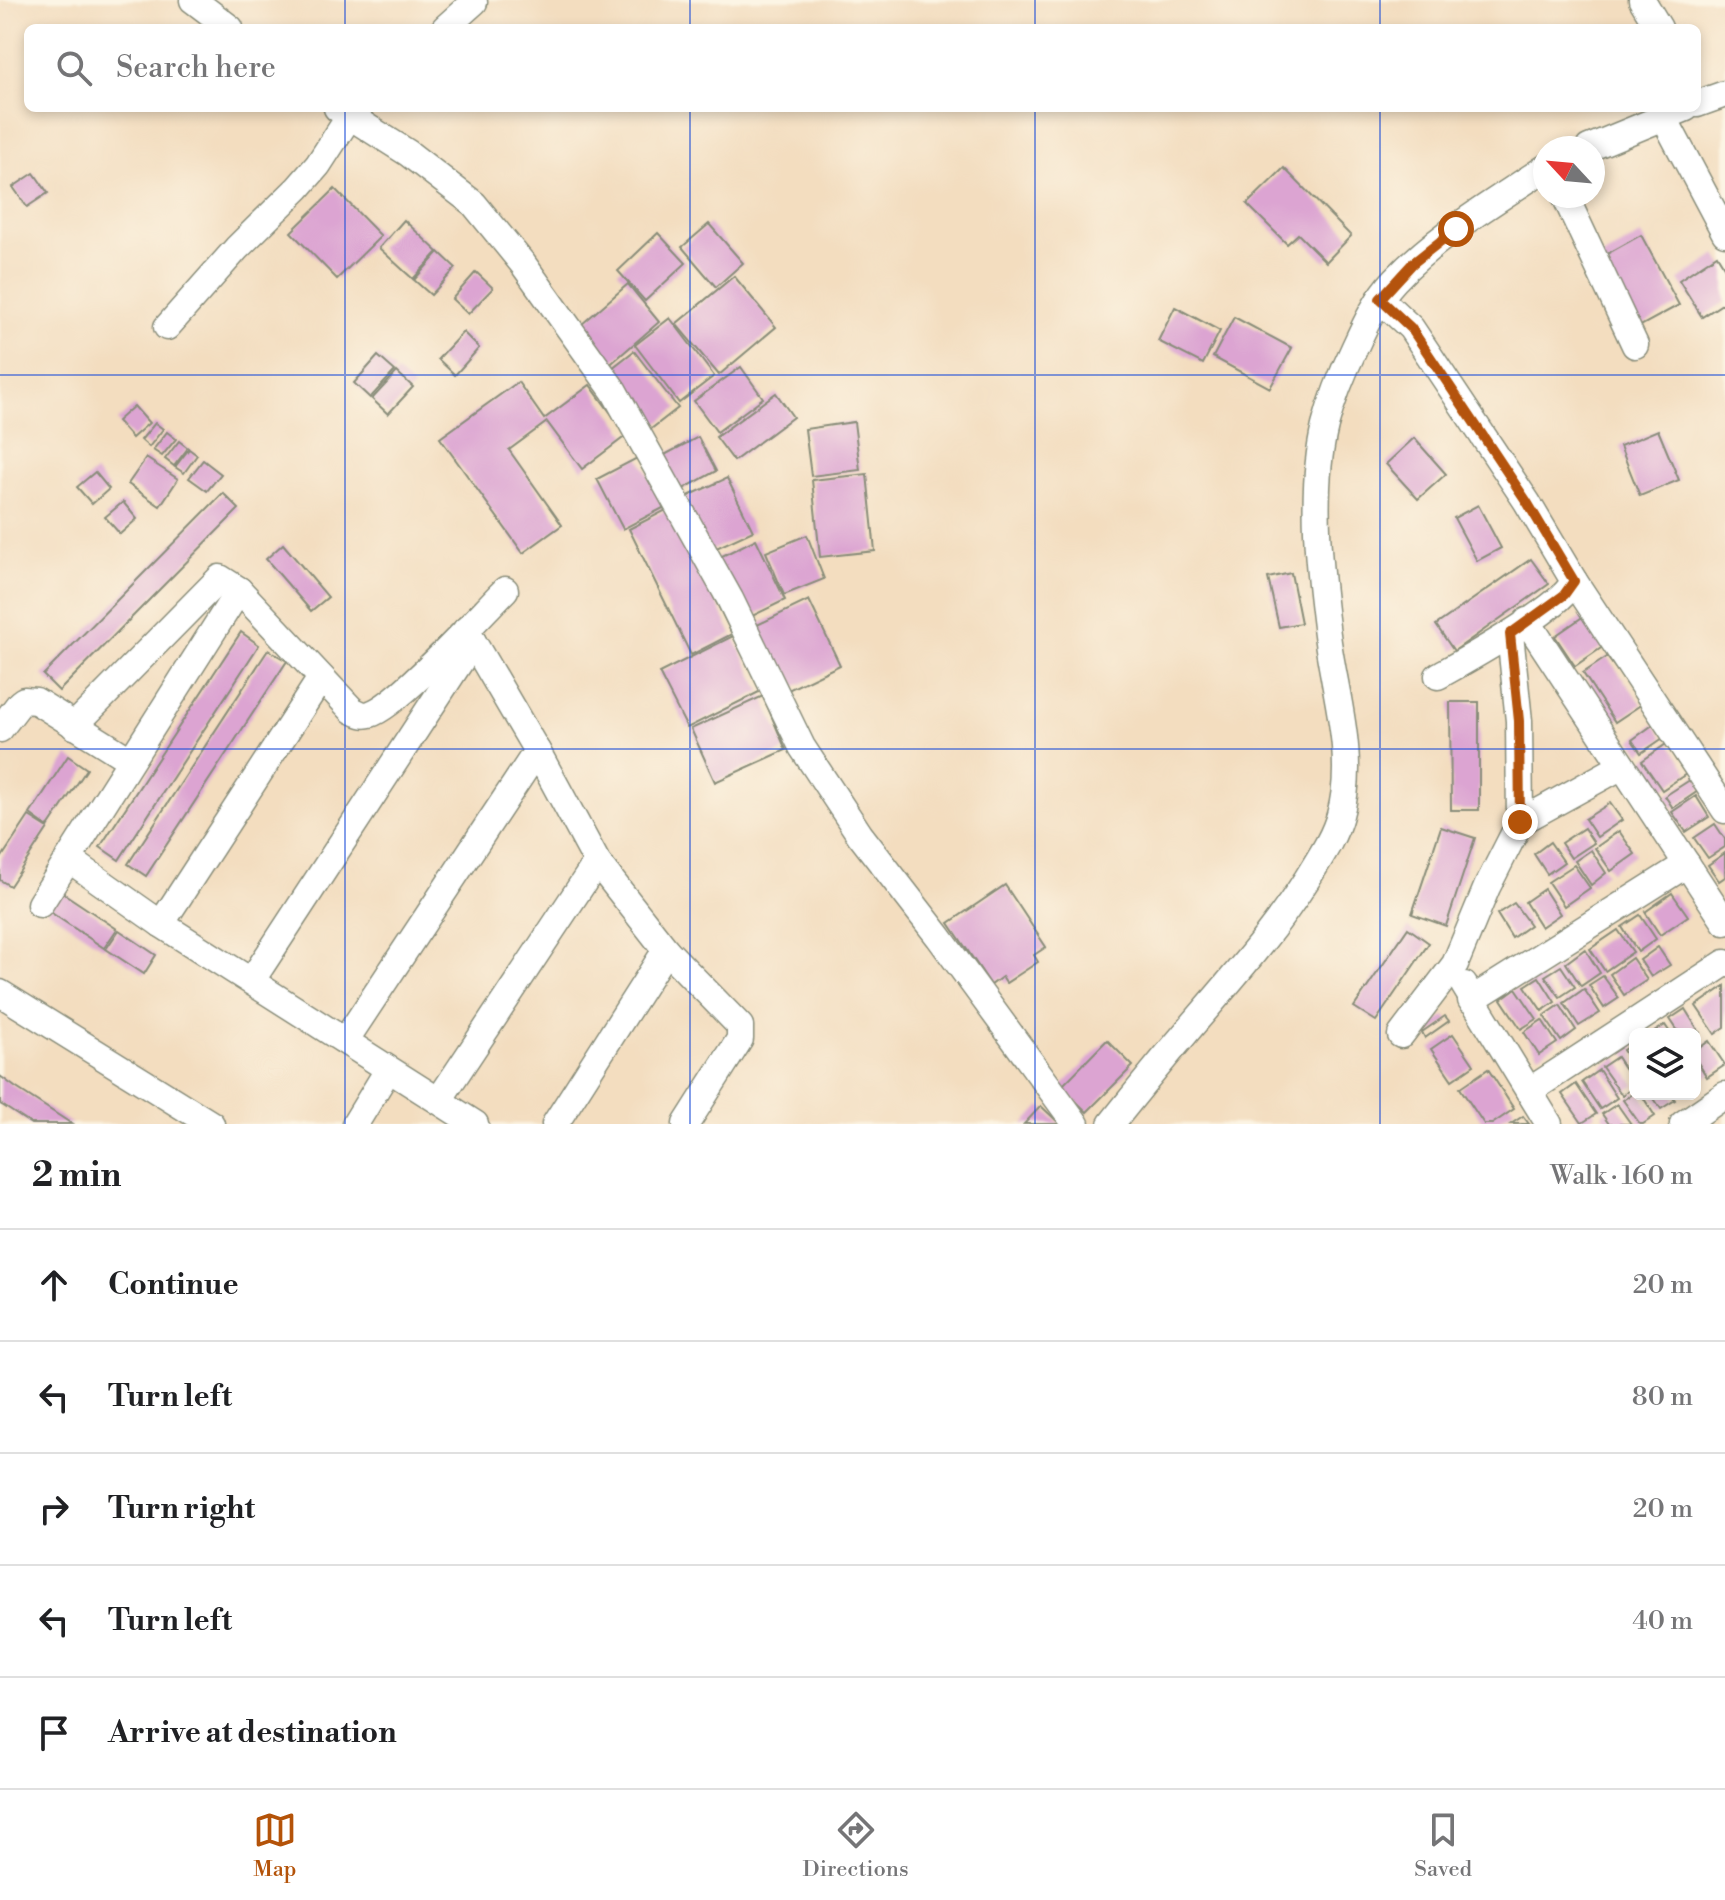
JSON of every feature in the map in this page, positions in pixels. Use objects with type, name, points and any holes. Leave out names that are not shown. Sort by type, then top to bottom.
[{"type":"street","points":[[193,0],[225,24]]},
{"type":"street","points":[[1642,0],[1657,24]]},
{"type":"street","points":[[449,24],[474,2]]},
{"type":"street","points":[[167,327],[237,248],[318,165],[347,112]]},
{"type":"street","points":[[349,112],[474,204],[569,327],[614,391],[730,599],[802,747],[860,835],[1076,1124]]},
{"type":"street","points":[[1605,141],[1677,112]]},
{"type":"street","points":[[1691,112],[1682,153],[1725,233]]},
{"type":"street","points":[[1111,1124],[1238,975],[1277,923],[1322,855],[1339,819],[1345,797],[1346,772],[1322,589],[1318,536],[1320,455],[1336,392],[1366,324],[1381,300],[1413,263],[1533,177]]},
{"type":"street","points":[[1571,208],[1635,345]]},
{"type":"street","points":[[1381,300],[1411,328],[1725,810]]},
{"type":"street","points":[[74,726],[219,579],[224,579],[239,590],[352,710],[364,715],[372,713],[404,691],[469,636]]},
{"type":"street","points":[[1438,676],[1518,628],[1564,595],[1574,581]]},
{"type":"street","points":[[40,904],[239,590]]},
{"type":"street","points":[[252,980],[469,636],[505,590]]},
{"type":"street","points":[[1518,628],[1622,766],[1725,922]]},
{"type":"street","points":[[1401,1035],[1455,964],[1487,887],[1520,822],[1518,628]]},
{"type":"street","points":[[469,636],[537,751],[597,862],[666,950],[737,1021],[741,1032],[736,1045],[686,1124]]},
{"type":"street","points":[[161,924],[321,678]]},
{"type":"street","points":[[0,729],[24,700],[36,701],[130,760]]},
{"type":"street","points":[[345,1041],[537,751]]},
{"type":"street","points":[[1520,822],[1622,766]]},
{"type":"street","points":[[70,860],[161,924],[475,1124]]},
{"type":"street","points":[[439,1100],[597,862]]},
{"type":"street","points":[[1471,1000],[1687,864]]},
{"type":"street","points":[[555,1124],[666,950]]},
{"type":"street","points":[[1529,1091],[1725,963]]},
{"type":"street","points":[[1455,964],[1471,1000],[1549,1124]]},
{"type":"street","points":[[0,993],[211,1124]]},
{"type":"street","points":[[355,1124],[388,1070]]},
{"type":"street","points":[[1683,1124],[1725,1095]]},
{"type":"building","points":[[1284,168],[1351,236],[1326,262],[1298,234],[1287,244],[1247,204]]},
{"type":"building","points":[[34,173],[48,193],[27,207],[13,187]]},
{"type":"building","points":[[335,189],[381,236],[337,279],[291,232]]},
{"type":"building","points":[[404,220],[438,252],[413,279],[379,248]]},
{"type":"building","points":[[709,224],[743,263],[716,287],[682,247]]},
{"type":"building","points":[[658,233],[686,263],[645,301],[618,271]]},
{"type":"building","points":[[1641,235],[1679,305],[1637,328],[1600,258]]},
{"type":"building","points":[[439,252],[456,268],[431,295],[414,280]]},
{"type":"building","points":[[1717,255],[1725,268],[1725,302],[1702,317],[1679,280]]},
{"type":"building","points":[[476,272],[493,288],[468,314],[452,299]]},
{"type":"building","points":[[734,276],[776,327],[719,375],[676,324]]},
{"type":"building","points":[[628,284],[659,322],[606,368],[574,331]]},
{"type":"building","points":[[1175,307],[1220,331],[1203,364],[1158,341]]},
{"type":"building","points":[[1234,317],[1292,348],[1270,388],[1213,357]]},
{"type":"building","points":[[670,318],[714,376],[679,403],[635,345]]},
{"type":"building","points":[[463,332],[479,348],[455,375],[438,359]]},
{"type":"building","points":[[634,351],[678,408],[651,429],[607,372]]},
{"type":"building","points":[[378,356],[395,371],[370,398],[354,383]]},
{"type":"building","points":[[741,367],[763,398],[717,432],[694,401]]},
{"type":"building","points":[[397,372],[413,387],[388,414],[372,399]]},
{"type":"building","points":[[518,382],[544,419],[590,385],[627,435],[582,469],[547,422],[509,450],[562,525],[523,553],[440,438]]},
{"type":"building","points":[[776,393],[793,417],[734,461],[716,437]]},
{"type":"building","points":[[134,406],[149,423],[132,438],[117,421]]},
{"type":"building","points":[[854,422],[860,470],[811,476],[805,429]]},
{"type":"building","points":[[155,423],[163,429],[149,447],[141,440]]},
{"type":"building","points":[[1658,430],[1679,480],[1640,496],[1620,446]]},
{"type":"building","points":[[167,432],[176,439],[162,456],[153,450]]},
{"type":"building","points":[[698,437],[716,471],[676,493],[657,459]]},
{"type":"building","points":[[1414,438],[1446,474],[1418,499],[1386,464]]},
{"type":"building","points":[[179,441],[188,448],[174,466],[165,459]]},
{"type":"building","points":[[189,449],[197,455],[184,473],[175,467]]},
{"type":"building","points":[[639,457],[665,507],[623,529],[597,479]]},
{"type":"building","points":[[146,458],[178,479],[160,506],[128,484]]},
{"type":"building","points":[[203,460],[221,474],[207,491],[189,478]]},
{"type":"building","points":[[95,472],[109,489],[92,504],[77,487]]},
{"type":"building","points":[[867,474],[875,551],[820,557],[812,480]]},
{"type":"building","points":[[727,478],[753,531],[710,551],[684,498]]},
{"type":"building","points":[[223,493],[239,509],[59,691],[43,675]]},
{"type":"building","points":[[123,502],[137,519],[120,534],[105,517]]},
{"type":"building","points":[[1478,505],[1501,548],[1477,561],[1454,518]]},
{"type":"building","points":[[670,508],[732,634],[691,655],[629,529]]},
{"type":"building","points":[[807,535],[824,579],[784,595],[766,552]]},
{"type":"building","points":[[756,539],[785,600],[744,620],[714,560]]},
{"type":"building","points":[[283,544],[328,597],[311,611],[266,559]]},
{"type":"building","points":[[1531,559],[1549,584],[1454,651],[1436,625]]},
{"type":"building","points":[[1291,573],[1301,623],[1279,627],[1268,578]]},
{"type":"building","points":[[809,600],[840,665],[782,693],[751,628]]},
{"type":"building","points":[[1584,616],[1604,646],[1575,666],[1555,636]]},
{"type":"building","points":[[241,632],[259,645],[119,860],[100,847]]},
{"type":"building","points":[[733,636],[761,691],[687,728],[659,673]]},
{"type":"building","points":[[268,650],[287,661],[146,876],[128,864]]},
{"type":"building","points":[[1607,657],[1642,704],[1615,722],[1583,673]]},
{"type":"building","points":[[763,696],[786,750],[715,782],[691,729]]},
{"type":"building","points":[[1450,702],[1479,702],[1479,810],[1451,810]]},
{"type":"building","points":[[1654,724],[1663,738],[1641,753],[1632,740]]},
{"type":"building","points":[[1669,742],[1689,772],[1662,790],[1642,761]]},
{"type":"building","points":[[68,756],[87,769],[48,827],[30,814]]},
{"type":"building","points":[[1696,776],[1704,787],[1673,808],[1665,796]]},
{"type":"building","points":[[1696,796],[1709,817],[1686,832],[1672,812]]},
{"type":"building","points":[[1610,803],[1622,820],[1597,837],[1585,819]]},
{"type":"building","points":[[29,816],[48,828],[10,886],[0,880],[0,860]]},
{"type":"building","points":[[1715,824],[1725,839],[1725,847],[1708,858],[1694,838]]},
{"type":"building","points":[[1441,827],[1475,838],[1446,926],[1412,914]]},
{"type":"building","points":[[1584,828],[1594,843],[1571,858],[1561,843]]},
{"type":"building","points":[[1619,831],[1635,854],[1611,871],[1595,848]]},
{"type":"building","points":[[1550,842],[1564,862],[1547,874],[1534,854]]},
{"type":"building","points":[[1591,850],[1606,873],[1591,885],[1575,861]]},
{"type":"building","points":[[1725,853],[1725,877],[1719,881],[1708,865]]},
{"type":"building","points":[[1574,865],[1590,888],[1564,906],[1548,882]]},
{"type":"building","points":[[1005,885],[1046,947],[1034,955],[1038,962],[1006,983],[1002,977],[991,985],[949,923]]},
{"type":"building","points":[[1544,889],[1560,914],[1541,927],[1525,902]]},
{"type":"building","points":[[60,891],[117,929],[104,948],[47,910]]},
{"type":"building","points":[[1672,893],[1688,916],[1660,935],[1645,912]]},
{"type":"building","points":[[1514,903],[1530,925],[1512,938],[1497,914]]},
{"type":"building","points":[[1640,915],[1656,939],[1638,952],[1622,927]]},
{"type":"building","points":[[1408,928],[1429,943],[1376,1021],[1354,1007]]},
{"type":"building","points":[[119,930],[156,955],[144,974],[106,949]]},
{"type":"building","points":[[1618,930],[1633,952],[1605,971],[1590,949]]},
{"type":"building","points":[[1658,947],[1670,965],[1651,977],[1640,960]]},
{"type":"building","points":[[1585,949],[1600,973],[1581,986],[1566,963]]},
{"type":"building","points":[[1632,958],[1647,980],[1624,995],[1610,974]]},
{"type":"building","points":[[1561,966],[1575,987],[1560,997],[1545,976]]},
{"type":"building","points":[[1603,976],[1619,998],[1604,1008],[1589,985]]},
{"type":"building","points":[[1539,977],[1555,1002],[1542,1011],[1525,986]]},
{"type":"building","points":[[1725,986],[1725,1027],[1715,1034],[1696,1006]]},
{"type":"building","points":[[1516,988],[1537,1019],[1521,1029],[1501,999]]},
{"type":"building","points":[[1584,989],[1600,1013],[1579,1026],[1564,1003]]},
{"type":"building","points":[[1560,1005],[1576,1030],[1561,1041],[1544,1016]]},
{"type":"building","points":[[1685,1009],[1697,1028],[1676,1028],[1670,1019]]},
{"type":"building","points":[[1445,1016],[1449,1021],[1425,1038],[1422,1032]]},
{"type":"building","points":[[1542,1020],[1557,1043],[1539,1055],[1524,1032]]},
{"type":"building","points":[[1453,1034],[1474,1065],[1452,1080],[1431,1049]]},
{"type":"building","points":[[1107,1040],[1133,1066],[1087,1112],[1061,1087]]},
{"type":"building","points":[[1709,1041],[1725,1065],[1707,1077],[1701,1068],[1701,1047]]},
{"type":"building","points":[[1629,1046],[1629,1060],[1623,1050]]},
{"type":"building","points":[[1617,1057],[1629,1076],[1629,1090],[1622,1095],[1602,1067]]},
{"type":"building","points":[[1488,1069],[1514,1109],[1492,1124],[1484,1124],[1460,1088]]},
{"type":"building","points":[[1599,1070],[1617,1098],[1600,1109],[1582,1082]]},
{"type":"building","points":[[0,1076],[72,1124],[31,1124],[0,1104]]},
{"type":"building","points":[[1576,1084],[1596,1114],[1582,1123],[1562,1094]]},
{"type":"building","points":[[1629,1096],[1629,1100],[1645,1100],[1655,1116],[1640,1124],[1623,1100]]},
{"type":"building","points":[[1655,1100],[1675,1100],[1661,1109]]},
{"type":"building","points":[[1617,1104],[1631,1124],[1609,1124],[1602,1114]]},
{"type":"building","points":[[1041,1106],[1060,1124],[1024,1124]]},
{"type":"building","points":[[1523,1116],[1529,1124],[1511,1124]]},
{"type":"route","points":[[1456,229],[1413,263],[1380,299],[1411,328],[1527,502],[1574,581],[1564,595],[1510,634],[1519,721],[1520,822]]}]
